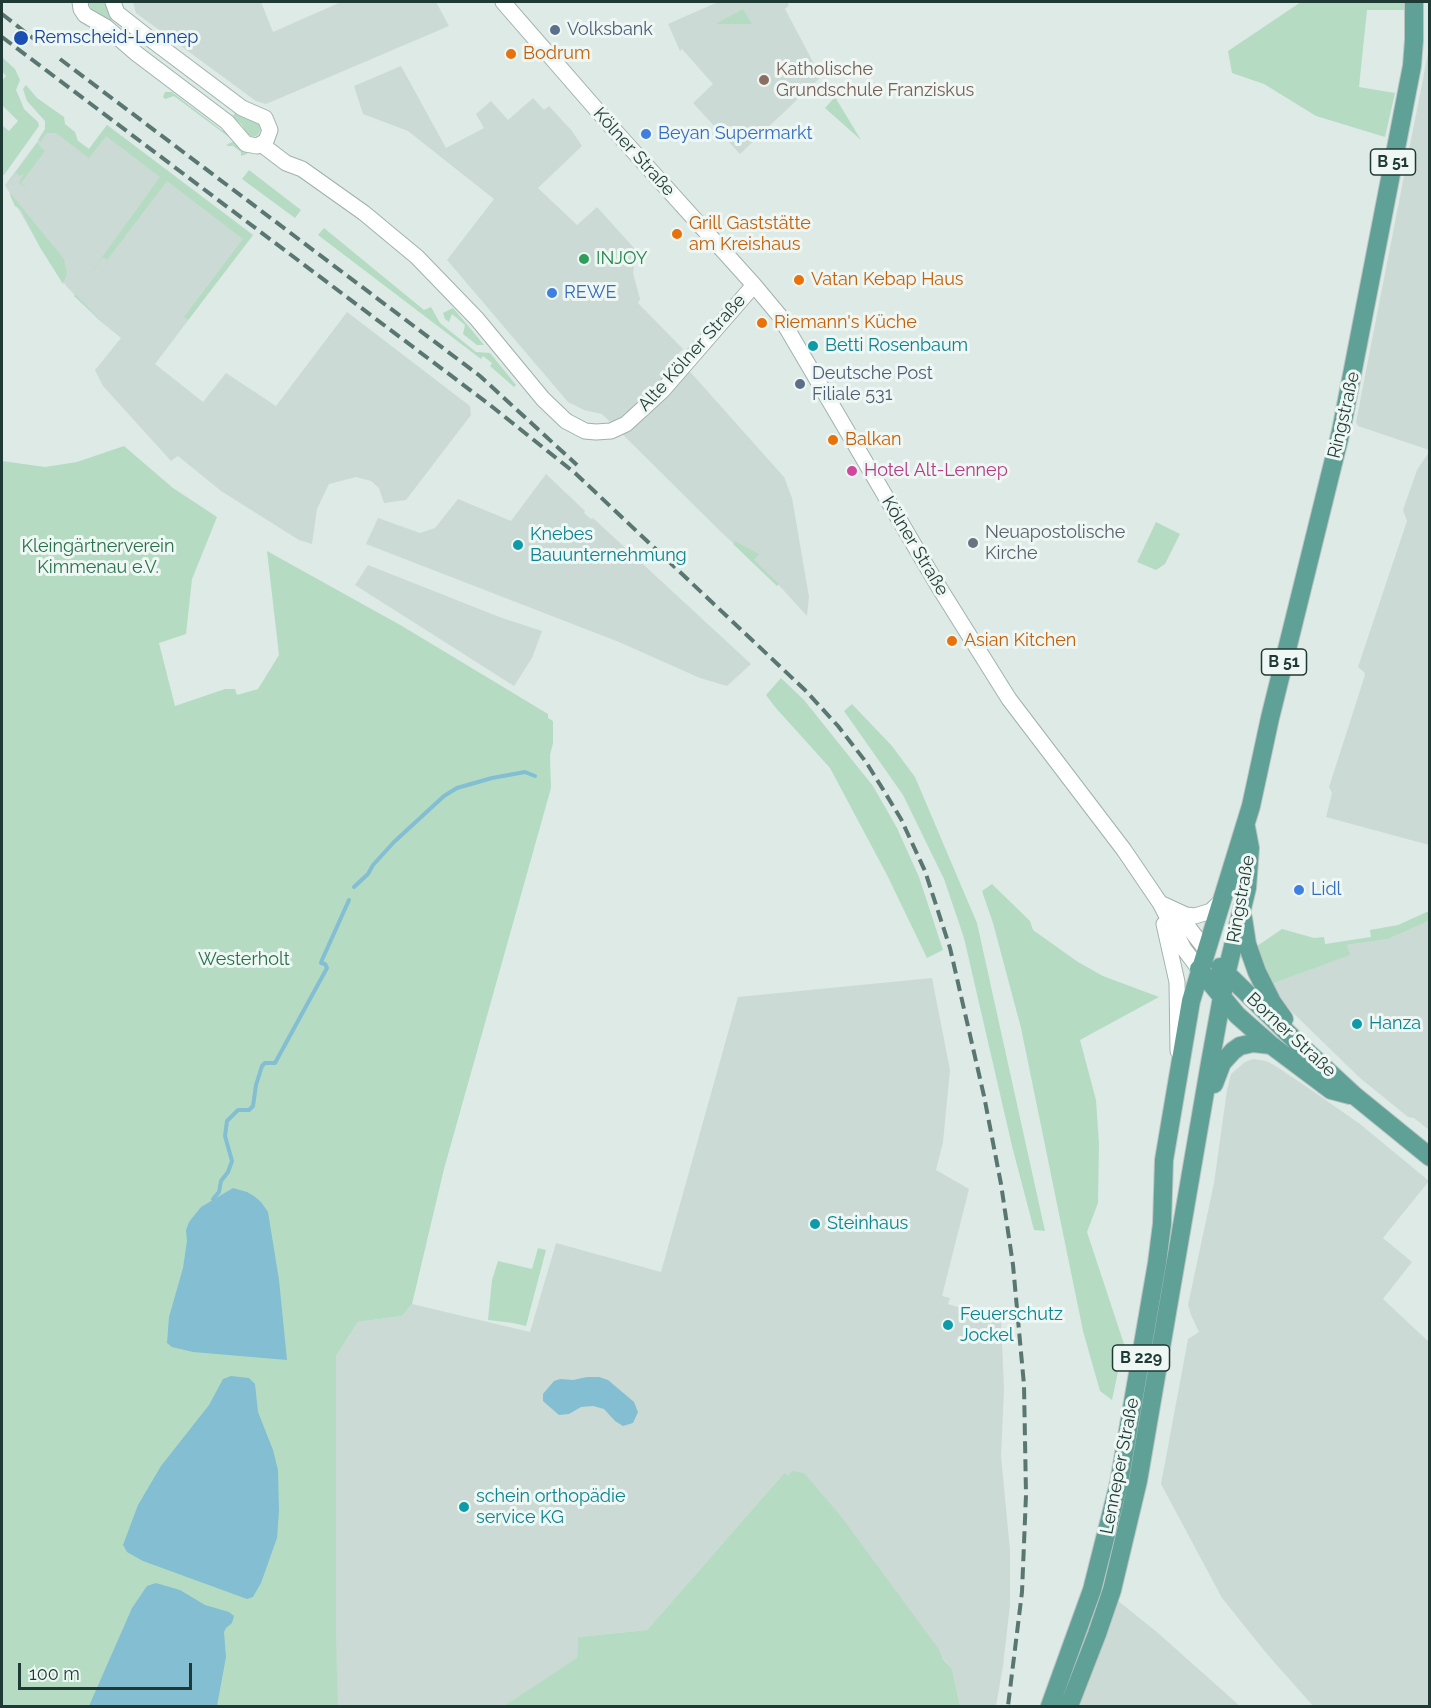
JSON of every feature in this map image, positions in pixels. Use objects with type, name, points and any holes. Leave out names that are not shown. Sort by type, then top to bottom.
[{"type":"main road","name":"Ringstraße","points":[[1199,969],[1248,815],[1341,431],[1412,66],[1414,2]]},
{"type":"main road","name":"Ringstraße","points":[[1226,975],[1242,909],[1250,848],[1248,815]]},
{"type":"main road","points":[[1242,909],[1247,944],[1257,972],[1277,1010],[1298,1032],[1302,1047]]},
{"type":"main road","name":"Kölner Straße","points":[[1206,950],[1226,975]]},
{"type":"main road","name":"Borner Straße","points":[[1199,969],[1238,1015],[1271,1046],[1331,1090],[1355,1096]]},
{"type":"main road","name":"Lenneper Straße","points":[[1050,1707],[1092,1590],[1119,1483],[1157,1263],[1162,1224],[1164,1160],[1191,1001],[1199,969]]},
{"type":"main road","name":"Borner Straße","points":[[1226,975],[1355,1096],[1430,1157]]},
{"type":"main road","name":"Lenneper Straße","points":[[1069,1707],[1101,1623],[1120,1561],[1132,1510],[1226,975]]},
{"type":"main road","points":[[1197,1135],[1209,1120],[1214,1084],[1225,1058],[1246,1045],[1271,1046]]},
{"type":"street","points":[[80,2],[85,15],[106,27],[137,54],[227,122],[246,144],[252,146],[265,140],[270,128],[265,117],[242,108],[149,38],[120,16],[113,2]]},
{"type":"street","name":"Kölner Straße","points":[[503,2],[779,315],[937,584],[1009,699],[1118,842],[1160,903],[1184,949],[1199,969]]},
{"type":"street","name":"Alte Kölner Straße","points":[[265,140],[292,155],[302,169],[364,213],[423,262],[477,319],[528,383],[566,421],[585,430],[611,431],[622,426],[655,399],[754,285]]},
{"type":"street","points":[[1160,903],[1186,915],[1195,916],[1211,911],[1223,898]]},
{"type":"street","points":[[1160,903],[1176,982],[1179,1071]]},
{"type":"street","name":"Kölner Straße","points":[[1160,903],[1189,928],[1206,950]]},
{"type":"shaded area","points":[[133,2],[261,2],[273,32],[341,2],[436,2],[449,26],[266,104],[256,101],[136,13]]},
{"type":"shaded area","name":"Katholische Grundschule Franziskus","points":[[718,2],[787,2],[789,5],[785,9],[821,77],[740,154],[693,103],[713,84],[682,49],[680,51],[668,24]]},
{"type":"shaded area","points":[[1429,48],[1429,450],[1358,426],[1356,422]]},
{"type":"shaded area","points":[[401,66],[446,148],[484,128],[476,114],[491,101],[508,120],[533,98],[544,110],[549,106],[572,131],[582,146],[538,188],[577,225],[597,207],[643,258],[634,266],[633,273],[640,299],[638,303],[683,349],[676,356],[784,477],[792,498],[809,597],[807,616],[776,582],[721,532],[602,414],[584,410],[568,402],[447,260],[494,199],[408,131],[363,114],[354,86]]},
{"type":"shaded area","points":[[52,122],[89,149],[107,125],[253,235],[155,364],[203,402],[226,373],[276,406],[347,312],[470,406],[471,415],[406,500],[384,503],[379,488],[371,481],[356,477],[329,484],[317,509],[312,544],[299,540],[221,491],[178,456],[171,461],[103,386],[95,370],[121,338],[98,319],[67,287],[41,249],[5,185]]},
{"type":"shaded area","points":[[1429,452],[1429,845],[1326,817],[1332,793],[1329,787],[1365,675],[1358,667],[1407,521],[1403,510],[1417,470]]},
{"type":"shaded area","points":[[546,474],[585,511],[584,513],[591,519],[593,518],[751,664],[727,686],[700,678],[619,642],[366,544],[378,518],[420,533],[435,528],[458,499],[511,521]]},
{"type":"shaded area","points":[[368,565],[502,618],[542,631],[532,658],[514,686],[355,585]]},
{"type":"shaded area","points":[[1429,920],[1429,1130],[1414,1118],[1408,1117],[1360,1078],[1289,1009],[1272,984],[1349,955],[1347,945],[1388,939]]},
{"type":"shaded area","points":[[932,978],[950,1070],[943,1142],[936,1170],[969,1189],[942,1296],[950,1298],[948,1304],[1001,1320],[1004,1389],[1001,1456],[1010,1550],[1010,1605],[996,1706],[960,1706],[952,1669],[785,1472],[647,1630],[578,1637],[577,1669],[566,1706],[321,1706],[330,1365],[358,1322],[402,1316],[412,1304],[530,1332],[556,1243],[661,1272],[738,997]]},
{"type":"shaded area","points":[[1253,1059],[1274,1065],[1307,1087],[1360,1124],[1429,1181],[1383,1238],[1412,1262],[1383,1299],[1429,1342],[1429,1706],[1313,1706],[1222,1598],[1161,1484],[1188,1339],[1199,1332],[1188,1305],[1214,1183],[1227,1090],[1231,1074],[1245,1062]]},
{"type":"shaded area","points":[[1112,1596],[1158,1633],[1240,1706],[1076,1706]]},
{"type":"green space","points":[[88,2],[104,2],[113,18],[108,24],[92,11]]},
{"type":"green space","points":[[1301,2],[1406,2],[1407,10],[1367,10],[1359,87],[1395,93],[1385,137],[1316,116],[1264,84],[1232,73],[1228,51]]},
{"type":"green space","points":[[743,9],[752,24],[717,24],[717,23]]},
{"type":"green space","points":[[2,57],[15,69],[20,80],[16,90],[24,109],[38,122],[39,126],[4,175],[2,174],[2,128],[3,126],[9,131],[18,121],[2,105],[2,81],[6,76],[2,71]]},
{"type":"green space","points":[[26,85],[37,98],[64,117],[65,124],[75,132],[78,141],[89,149],[107,125],[253,235],[188,320],[184,317],[243,239],[167,181],[107,260],[103,257],[85,281],[160,177],[106,136],[89,158],[56,133],[47,133],[40,142],[38,140],[45,129],[45,121],[27,101],[23,89]]},
{"type":"green space","points":[[165,92],[172,92],[223,131],[225,130],[234,141],[174,96],[165,99],[163,97]]},
{"type":"green space","points":[[835,97],[861,140],[825,108]]},
{"type":"green space","points":[[236,112],[258,123],[261,129],[258,135],[253,137],[247,134],[242,125],[232,117]]},
{"type":"green space","points":[[234,141],[247,151],[247,154],[241,156],[241,152],[233,146],[226,145]]},
{"type":"green space","points":[[37,143],[45,151],[21,183],[30,189],[19,183],[24,173],[20,176],[16,173],[6,186]]},
{"type":"green space","points":[[249,170],[301,210],[295,218],[242,179]]},
{"type":"green space","points":[[11,194],[64,259],[67,274],[63,284],[41,249],[21,210],[15,206]]},
{"type":"green space","points":[[324,228],[424,310],[431,307],[440,323],[476,352],[490,353],[516,385],[514,387],[490,366],[492,363],[483,356],[481,359],[318,235]]},
{"type":"green space","points":[[75,294],[108,328],[74,296]]},
{"type":"green space","points":[[453,308],[484,345],[477,345],[463,334],[465,325],[452,314],[449,322],[445,319],[443,313]]},
{"type":"green space","name":"Westerholt","points":[[124,446],[173,488],[217,517],[192,579],[186,634],[159,643],[175,706],[225,689],[235,689],[237,695],[258,689],[279,655],[267,551],[402,626],[548,714],[548,718],[553,721],[553,743],[550,755],[551,788],[444,1169],[412,1304],[402,1316],[358,1322],[336,1356],[338,1706],[2,1706],[2,461],[45,467],[77,462]]},
{"type":"green space","points":[[1156,522],[1180,534],[1165,564],[1156,570],[1137,562]]},
{"type":"green space","points":[[735,541],[759,554],[754,560],[779,584],[777,586],[733,544]]},
{"type":"green space","points":[[781,678],[804,700],[873,786],[897,828],[919,877],[943,950],[927,958],[887,875],[830,768],[766,695]]},
{"type":"green space","points":[[852,704],[892,746],[915,777],[977,923],[1045,1231],[1034,1230],[1012,1146],[964,938],[944,879],[903,795],[844,711]]},
{"type":"green space","points":[[992,884],[1030,921],[1033,930],[1078,962],[1103,976],[1159,997],[1080,1040],[1096,1100],[1099,1144],[1098,1203],[1087,1232],[1124,1344],[1112,1400],[1100,1391],[1083,1331],[1021,1028],[993,923],[982,891]]},
{"type":"green space","points":[[1429,911],[1429,920],[1426,922],[1388,939],[1347,945],[1350,955],[1272,984],[1257,946],[1282,929],[1314,938],[1324,937],[1325,944],[1371,937],[1370,930],[1398,925]]},
{"type":"green space","points":[[538,1248],[546,1250],[526,1326],[488,1320],[492,1280],[498,1261],[532,1269]]},
{"type":"green space","points":[[792,1471],[804,1473],[840,1515],[938,1648],[943,1659],[952,1669],[960,1706],[504,1706],[577,1658],[578,1637],[647,1630],[785,1472],[788,1476]]},
{"type":"water","points":[[233,1188],[254,1196],[268,1212],[279,1280],[287,1360],[193,1352],[172,1347],[167,1343],[169,1317],[183,1268],[187,1241],[186,1230],[189,1222],[201,1207]]},
{"type":"water","points":[[231,1376],[249,1378],[255,1384],[258,1412],[278,1470],[277,1538],[261,1583],[253,1597],[247,1599],[143,1561],[127,1552],[123,1545],[138,1505],[161,1466],[209,1405],[223,1379]]},
{"type":"water","points":[[587,1377],[608,1380],[634,1402],[638,1412],[633,1423],[623,1426],[604,1409],[593,1406],[581,1407],[569,1414],[559,1415],[543,1401],[543,1394],[554,1381]]},
{"type":"water","points":[[156,1583],[180,1590],[205,1605],[229,1612],[234,1616],[232,1623],[224,1632],[226,1657],[217,1706],[89,1706],[132,1608],[147,1586]]},
{"type":"waterway","points":[[354,887],[368,874],[394,842],[444,796],[457,788],[525,772],[535,776]]},
{"type":"waterway","points":[[213,1199],[219,1192],[221,1181],[232,1161],[225,1136],[227,1121],[238,1110],[249,1110],[253,1106],[262,1066],[265,1063],[275,1063],[327,968],[321,963],[349,900]]},
{"type":"railway","points":[[2,14],[43,46]]},
{"type":"railway","points":[[2,37],[490,405],[575,473],[805,690],[838,726],[866,762],[901,819],[925,871],[950,948],[984,1096],[1001,1184],[1013,1265],[1024,1385],[1026,1495],[1022,1592],[1008,1706]]},
{"type":"railway","points":[[60,59],[480,376],[577,465]]},
{"type":"place","name":"Volksbank","points":[[555,30]]},
{"type":"place","name":"Remscheid-Lennep","points":[[21,38]]},
{"type":"place","name":"Bodrum","points":[[511,54]]},
{"type":"place","name":"Katholische Grundschule Franziskus","points":[[764,80]]},
{"type":"place","name":"Beyan Supermarkt","points":[[646,134]]},
{"type":"place","name":"Grill Gaststätte am Kreishaus","points":[[677,234]]},
{"type":"place","name":"INJOY","points":[[584,259]]},
{"type":"place","name":"Vatan Kebap Haus","points":[[799,280]]},
{"type":"place","name":"REWE","points":[[552,293]]},
{"type":"place","name":"Riemann's Küche","points":[[762,323]]},
{"type":"place","name":"Betti Rosenbaum","points":[[813,346]]},
{"type":"place","name":"Deutsche Post Filiale 531","points":[[800,384]]},
{"type":"place","name":"Balkan","points":[[833,440]]},
{"type":"place","name":"Hotel Alt-Lennep","points":[[852,471]]},
{"type":"place","name":"Neuapostolische Kirche","points":[[973,543]]},
{"type":"place","name":"Knebes Bauunternehmung","points":[[518,545]]},
{"type":"place","name":"Asian Kitchen","points":[[952,641]]},
{"type":"place","name":"Lidl","points":[[1299,890]]},
{"type":"place","name":"Hanza","points":[[1357,1024]]},
{"type":"place","name":"Steinhaus","points":[[815,1224]]},
{"type":"place","name":"Feuerschutz Jockel","points":[[948,1325]]},
{"type":"place","name":"schein orthopädie service KG","points":[[464,1507]]},
{"type":"park label","name":"Kleingärtnerverein Kimmenau e.V.","points":[[98,557]]}]
